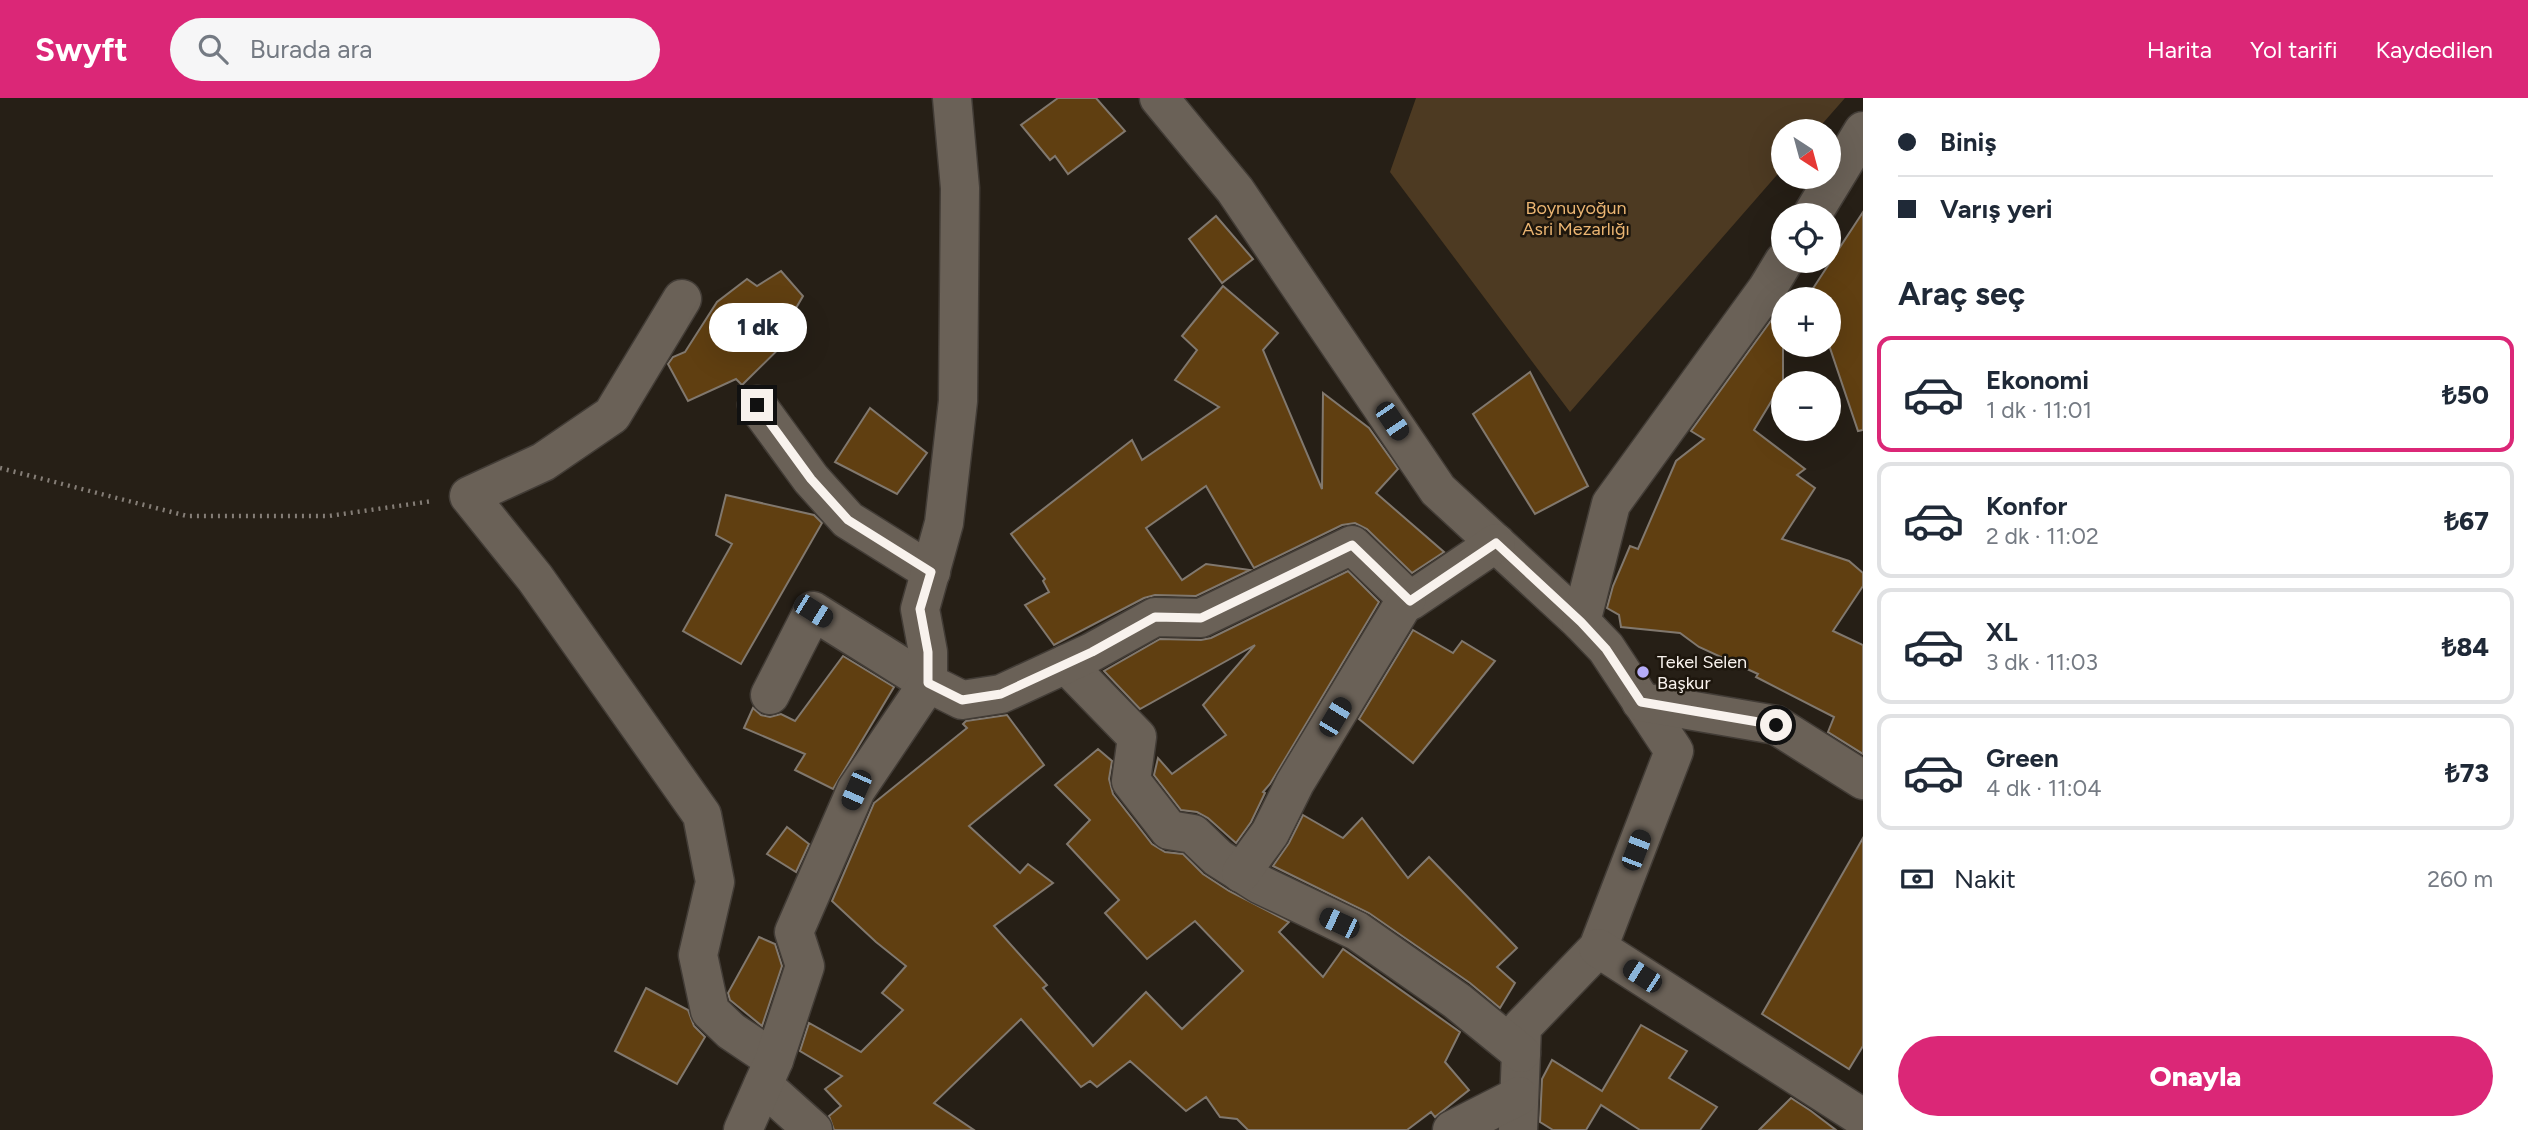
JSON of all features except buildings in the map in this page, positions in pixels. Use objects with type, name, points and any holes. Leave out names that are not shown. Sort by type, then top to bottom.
[{"type":"street","points":[[743,1130],[768,1072],[805,966],[794,932],[856,790],[928,683],[928,652],[920,609],[944,523],[958,401],[960,188],[952,98]]},
{"type":"street","points":[[1159,98],[1235,190],[1438,490],[1581,622],[1606,649],[1674,751],[1598,948],[1522,1027],[1519,1113],[1452,1130]]},
{"type":"street","points":[[1819,203],[1863,131]]},
{"type":"street","points":[[1581,622],[1611,504],[1777,273]]},
{"type":"street","points":[[682,299],[612,415],[543,462],[468,496],[535,578],[702,815],[715,882],[698,955],[710,1011],[732,1031],[768,1072],[813,1130]]},
{"type":"street","points":[[757,405],[811,479],[848,520],[931,572]]},
{"type":"street","points":[[770,695],[813,611],[928,683],[962,700],[1001,694],[1066,664],[1155,617],[1201,618],[1352,545],[1410,601],[1496,543]]},
{"type":"street","points":[[1241,873],[1270,833],[1295,783],[1406,598]]},
{"type":"street","points":[[1066,664],[1138,737],[1130,782],[1169,830],[1193,834],[1218,858],[1259,884],[1357,931],[1457,1001],[1521,1052]]},
{"type":"street","points":[[1641,702],[1776,725],[1863,780]]},
{"type":"street","points":[[1598,948],[1863,1118]]},
{"type":"path","points":[[0,468],[187,516],[329,516],[468,496]]},
{"type":"green space","name":"Boynuyoğun Asri Mezarlığı","points":[[1416,98],[1845,98],[1827,119],[1771,119],[1771,182],[1570,412],[1390,172]]},
{"type":"place","name":"Tekel Selen Başkur","points":[[1643,672]]},
{"type":"route","points":[[757,405],[811,479],[848,520],[931,572],[920,609],[928,652],[928,683],[962,700],[1001,694],[1092,652],[1155,617],[1201,618],[1352,545],[1410,601],[1496,543],[1606,649],[1641,702],[1776,725]]}]
